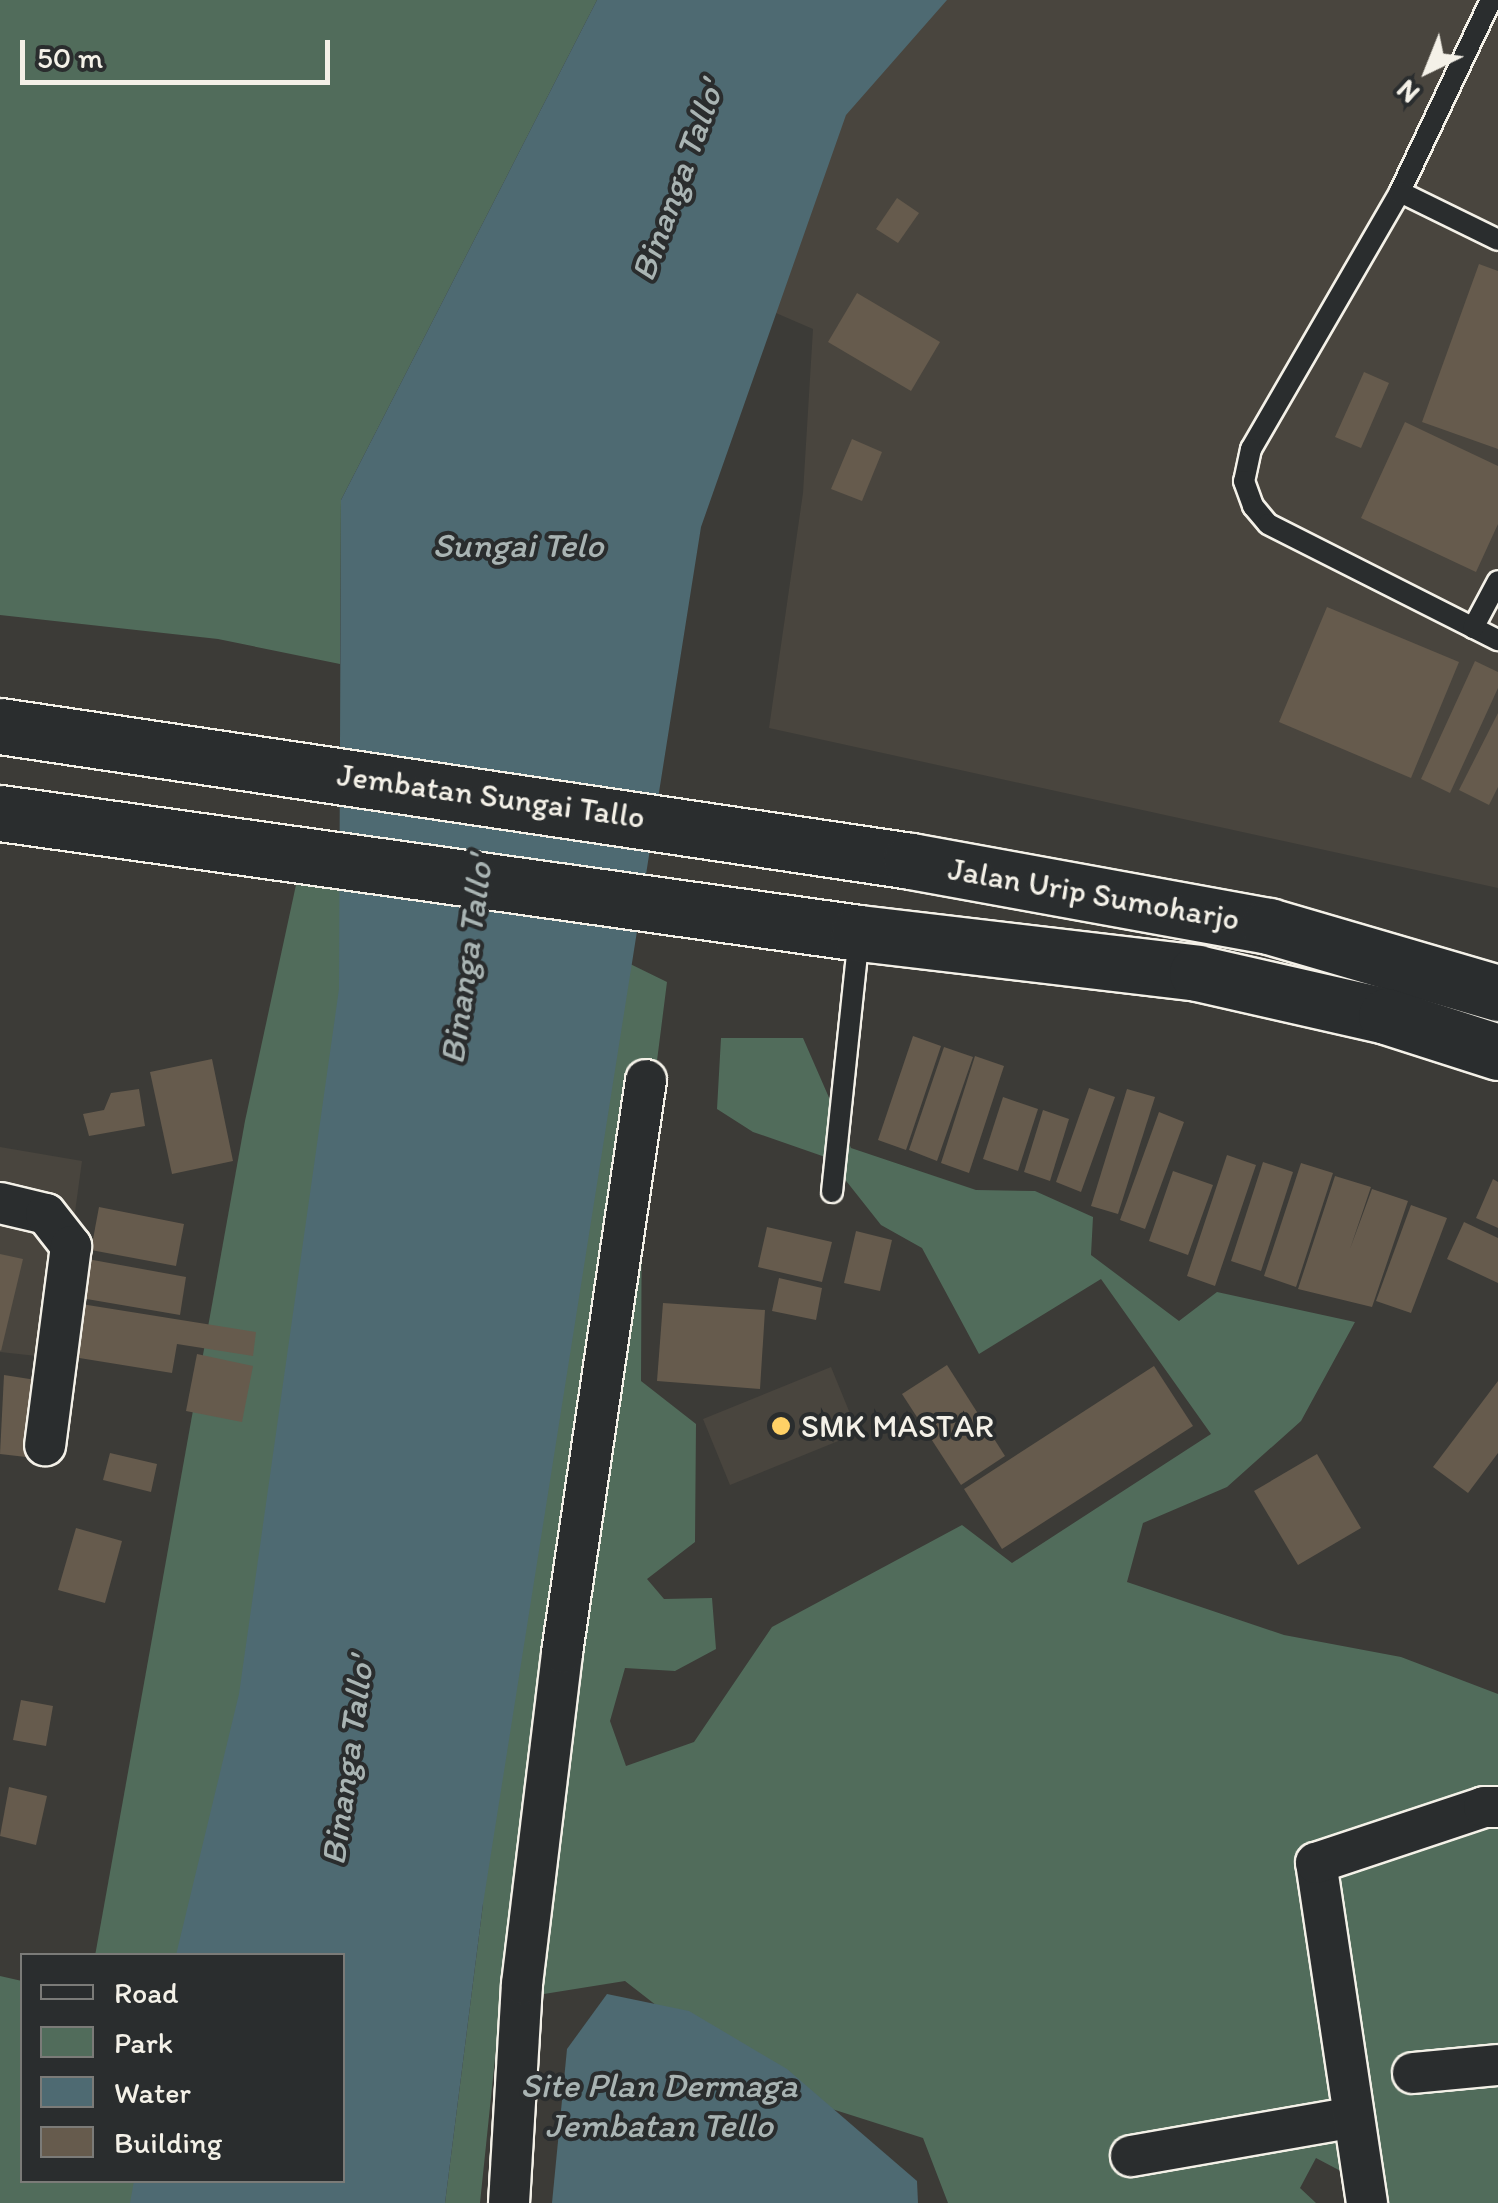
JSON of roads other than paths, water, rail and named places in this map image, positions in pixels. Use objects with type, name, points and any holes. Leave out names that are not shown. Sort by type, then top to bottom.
[{"type":"highway","name":"Jembatan Sungai Tallo","points":[[0,726],[684,824]]},
{"type":"highway","name":"Jalan Urip Sumoharjo","points":[[0,813],[860,934],[1197,973],[1386,1016],[1498,1052]]},
{"type":"highway","name":"Jalan Urip Sumoharjo","points":[[684,824],[1269,926],[1498,992]]},
{"type":"street","points":[[508,2203],[522,1984],[562,1653],[646,1080]]},
{"type":"street","points":[[0,1202],[46,1214],[71,1246],[45,1445]]},
{"type":"street","points":[[1367,2203],[1316,1863],[1484,1807],[1498,1807]]},
{"type":"street","points":[[1414,2073],[1498,2065]]},
{"type":"street","points":[[1131,2156],[1354,2117]]},
{"type":"lane","points":[[1491,0],[1400,192],[1251,449],[1244,481],[1253,506],[1268,524],[1498,640]]},
{"type":"lane","points":[[1400,192],[1498,240]]},
{"type":"lane","points":[[1473,628],[1498,581]]},
{"type":"lane","points":[[832,1192],[860,934]]},
{"type":"water","name":"Sungai Telo","points":[[597,0],[947,0],[846,115],[701,527],[483,1904],[445,2203],[130,2203],[134,2183],[345,2183],[345,1953],[176,1953],[239,1694],[339,989],[341,500]]},
{"type":"water","name":"Site Plan Dermaga Jembatan Tello","points":[[607,1994],[689,2011],[787,2069],[917,2181],[918,2203],[552,2203],[567,2049]]},
{"type":"place","name":"SMK MASTAR","points":[[781,1426]]},
{"type":"water label","name":"Binanga Tallo'","points":[[677,181]]},
{"type":"water label","name":"Binanga Tallo'","points":[[466,960]]},
{"type":"water label","name":"Binanga Tallo'","points":[[347,1761]]}]
